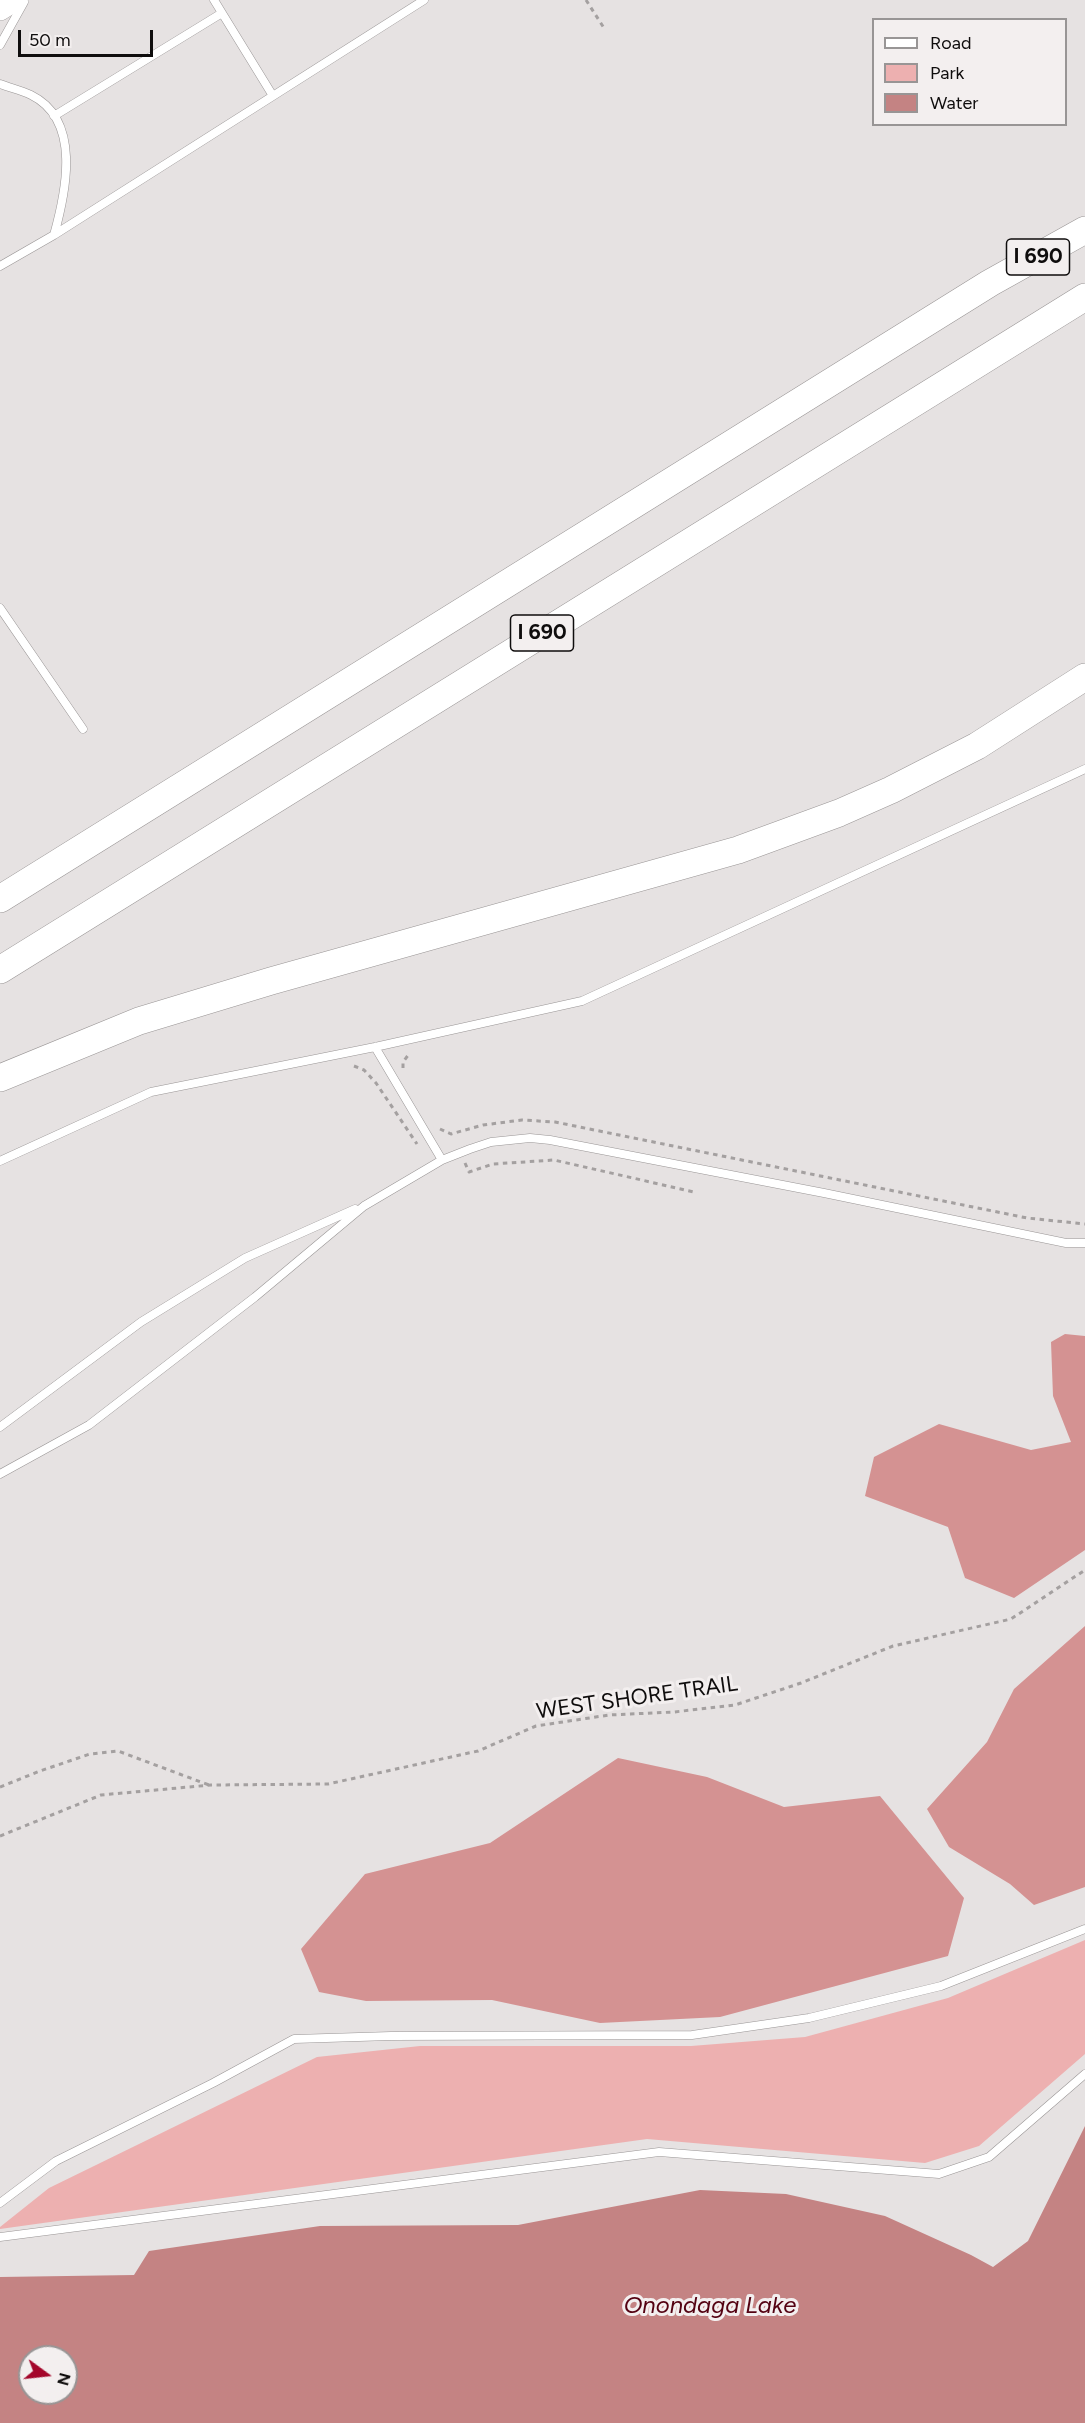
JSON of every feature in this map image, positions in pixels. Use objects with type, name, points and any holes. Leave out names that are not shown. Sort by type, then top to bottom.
[{"type":"highway","points":[[990,283],[1085,215]]},
{"type":"highway","name":"I 690","points":[[0,899],[990,283],[1085,230]]},
{"type":"highway","name":"I 690","points":[[0,970],[1085,297]]},
{"type":"highway","points":[[0,1078],[139,1021],[271,981],[750,846],[839,813],[900,785],[977,746],[1085,677]]},
{"type":"main road","points":[[0,10],[16,0]]},
{"type":"lane","points":[[0,45],[25,0]]},
{"type":"lane","points":[[214,0],[273,96]]},
{"type":"lane","points":[[0,266],[54,235],[424,0]]},
{"type":"lane","points":[[54,116],[222,13]]},
{"type":"lane","points":[[0,84],[33,96],[54,116],[65,140],[67,156],[63,203],[54,235]]},
{"type":"lane","points":[[0,608],[83,729]]},
{"type":"lane","points":[[0,1161],[151,1092],[375,1047],[582,1001],[1085,769]]},
{"type":"lane","points":[[375,1047],[442,1160]]},
{"type":"lane","points":[[0,1427],[141,1322],[245,1258],[364,1206],[442,1160],[491,1142],[530,1138],[550,1140],[1066,1243],[1085,1243]]},
{"type":"lane","points":[[0,1474],[89,1425],[255,1297],[364,1206]]},
{"type":"lane","points":[[0,2203],[56,2162],[213,2083],[294,2039],[391,2036],[692,2035],[809,2018],[941,1986],[1085,1929]]},
{"type":"lane","points":[[0,2237],[659,2152],[939,2174],[989,2157],[1085,2074]]},
{"type":"path","points":[[586,0],[604,28]]},
{"type":"path","points":[[457,1133],[483,1125],[522,1120],[555,1122],[1024,1217],[1085,1224]]},
{"type":"path","points":[[451,1134],[469,1172],[493,1164],[554,1160],[694,1192]]},
{"type":"path","name":"WEST SHORE TRAIL","points":[[0,1836],[101,1795],[211,1785],[328,1784],[478,1751],[536,1726],[609,1715],[674,1712],[735,1705],[801,1683],[893,1646],[1011,1619],[1085,1570]]},
{"type":"path","name":"WEST SHORE TRAIL","points":[[0,1787],[40,1770],[90,1754],[118,1751],[211,1785]]},
{"type":"green space","points":[[1085,1940],[1085,2054],[979,2146],[925,2163],[647,2139],[0,2229],[49,2188],[317,2057],[420,2046],[691,2046],[805,2037],[948,1998]]},
{"type":"shaded area","points":[[1065,1334],[1085,1336],[1085,1550],[1014,1598],[965,1578],[948,1527],[865,1496],[874,1457],[939,1424],[1031,1450],[1071,1442],[1053,1396],[1051,1342]]},
{"type":"shaded area","points":[[1085,1626],[1085,1887],[1034,1905],[1010,1884],[949,1847],[927,1809],[987,1742],[1014,1689]]},
{"type":"shaded area","points":[[618,1758],[707,1777],[784,1807],[880,1796],[964,1898],[948,1956],[720,2017],[600,2023],[492,2000],[366,2001],[319,1992],[301,1949],[365,1874],[490,1843]]},
{"type":"water","name":"Onondaga Lake","points":[[1085,2126],[1085,2423],[0,2423],[0,2277],[134,2275],[149,2251],[320,2226],[518,2225],[700,2190],[786,2194],[885,2216],[993,2267],[1028,2241]]}]
